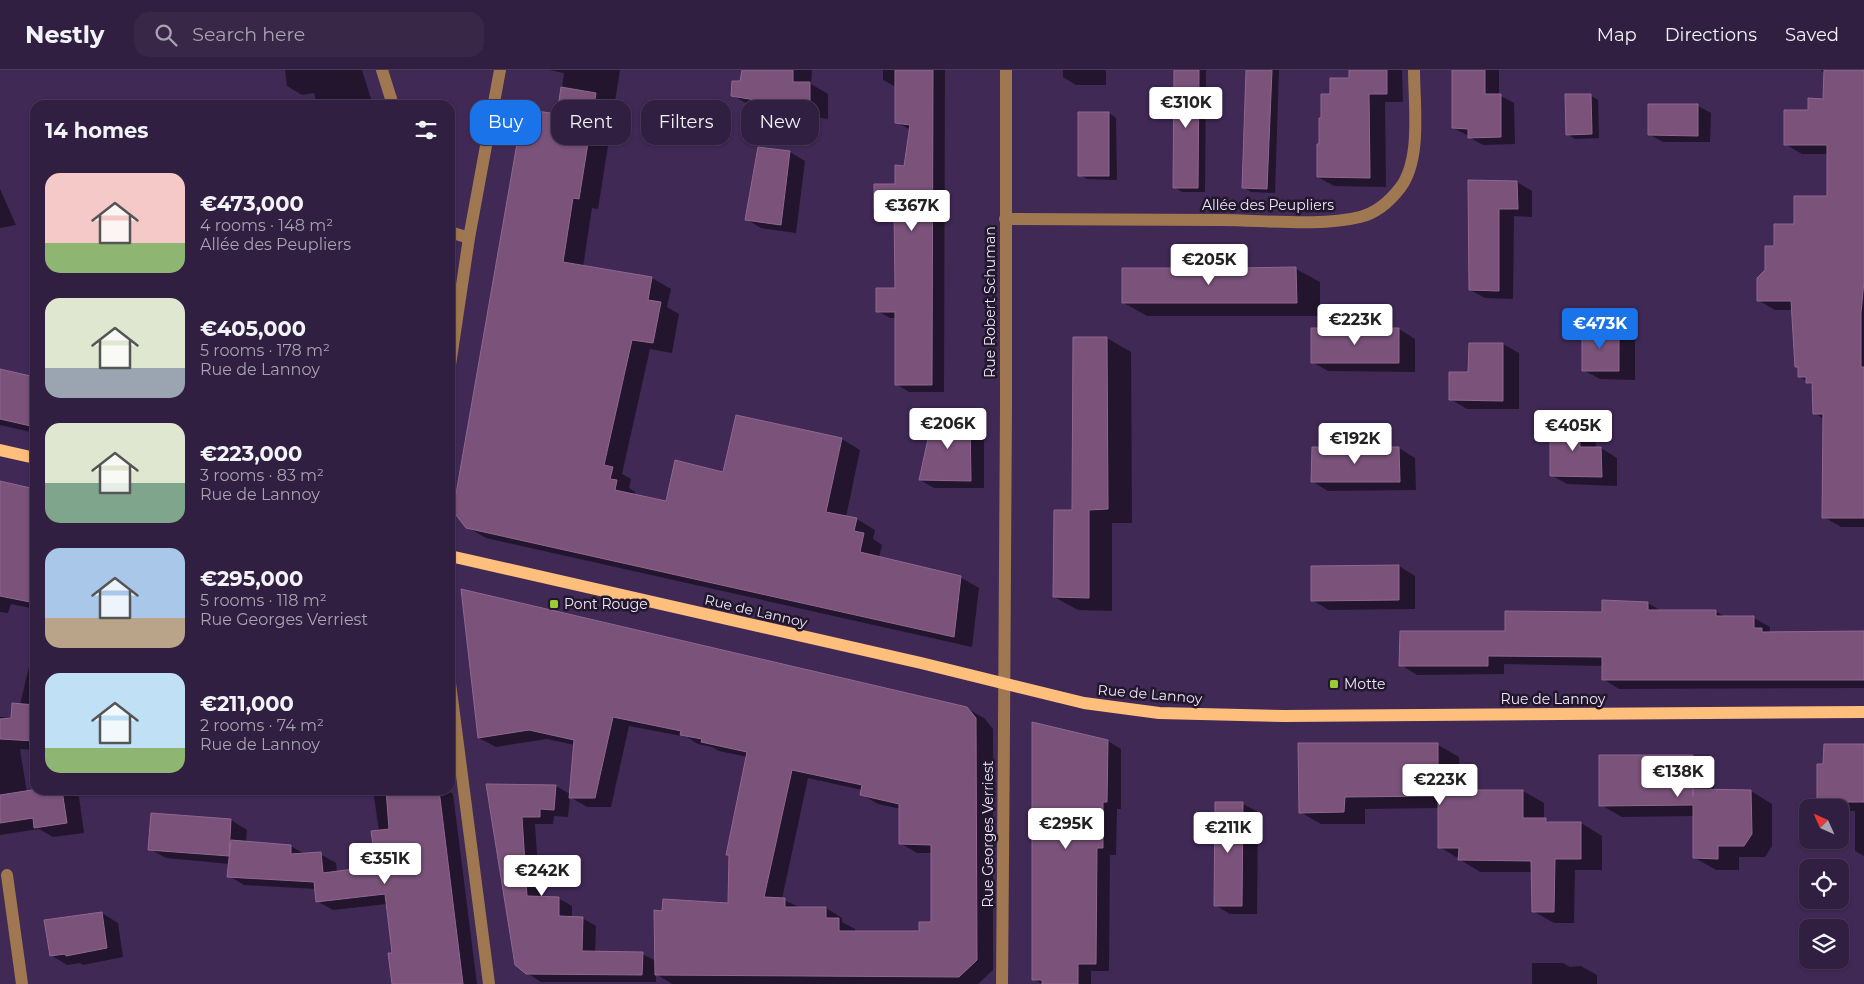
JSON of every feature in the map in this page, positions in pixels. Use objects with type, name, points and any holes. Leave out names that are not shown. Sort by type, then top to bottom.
[{"type":"main road","points":[[0,450],[30,457]]},
{"type":"main road","name":"Rue de Lannoy","points":[[455,557],[921,663],[1084,703],[1150,712],[1308,716],[1864,712]]},
{"type":"street","points":[[382,70],[391,100]]},
{"type":"street","points":[[455,332],[469,238],[500,70]]},
{"type":"street","name":"Rue Robert Schuman","points":[[1004,684],[1006,70]]},
{"type":"street","name":"Allée des Peupliers","points":[[1005,219],[1324,222],[1363,216],[1379,208],[1392,198],[1407,174],[1414,146],[1414,70]]},
{"type":"street","points":[[455,234],[469,238]]},
{"type":"street","name":"Rue Georges Verriest","points":[[1002,984],[1004,684]]},
{"type":"street","points":[[455,722],[489,984]]},
{"type":"street","points":[[6,875],[22,984]]},
{"type":"building","points":[[742,70],[793,70],[793,82],[810,82],[810,100],[755,100],[731,96],[732,81],[740,81]]},
{"type":"building","points":[[895,70],[933,70],[932,385],[895,385],[895,312],[876,312],[876,288],[895,288],[894,209],[874,209],[874,184],[895,184],[895,165],[904,166],[910,125],[895,123]]},
{"type":"building","points":[[1174,70],[1199,70],[1198,188],[1173,188]]},
{"type":"building","points":[[1246,70],[1272,70],[1267,189],[1242,188]]},
{"type":"building","points":[[1349,70],[1387,70],[1387,94],[1369,94],[1370,178],[1317,177],[1317,144],[1319,144],[1321,94],[1330,94],[1330,78],[1349,78]]},
{"type":"building","points":[[1452,70],[1485,70],[1485,94],[1501,94],[1501,137],[1468,138],[1468,129],[1452,128]]},
{"type":"building","points":[[1824,70],[1864,70],[1864,281],[1861,313],[1861,367],[1864,367],[1864,518],[1822,518],[1823,414],[1813,414],[1812,383],[1806,383],[1806,377],[1798,377],[1798,367],[1795,367],[1791,301],[1757,301],[1757,278],[1765,270],[1765,246],[1774,246],[1774,224],[1794,224],[1794,196],[1827,196],[1827,145],[1784,145],[1784,110],[1808,110],[1808,98],[1823,99]]},
{"type":"building","points":[[561,87],[596,93],[595,100],[559,100]]},
{"type":"building","points":[[1565,94],[1591,94],[1592,134],[1566,135]]},
{"type":"building","points":[[1648,104],[1698,104],[1698,136],[1648,135]]},
{"type":"building","points":[[541,112],[551,113],[551,145],[588,145],[579,199],[573,198],[563,262],[652,277],[648,300],[661,302],[653,343],[632,340],[604,465],[613,467],[610,479],[617,480],[615,490],[666,501],[675,460],[723,472],[736,415],[842,438],[826,512],[857,518],[854,531],[864,533],[860,552],[961,576],[954,637],[466,528],[455,514],[455,500],[517,145],[541,145]]},
{"type":"building","points":[[1078,112],[1109,112],[1109,176],[1078,176]]},
{"type":"building","points":[[758,147],[790,151],[781,225],[745,220]]},
{"type":"building","points":[[1468,180],[1517,181],[1518,209],[1499,209],[1499,291],[1469,290]]},
{"type":"building","points":[[1296,267],[1297,303],[1122,303],[1122,268],[1198,268],[1198,270],[1239,271],[1239,268]]},
{"type":"building","points":[[1311,328],[1399,328],[1399,363],[1311,363]]},
{"type":"building","points":[[1582,329],[1619,329],[1619,371],[1582,371]]},
{"type":"building","points":[[1073,337],[1107,337],[1108,509],[1089,510],[1089,598],[1053,597],[1054,510],[1072,510]]},
{"type":"building","points":[[1469,343],[1503,343],[1503,401],[1449,400],[1449,372],[1468,372]]},
{"type":"building","points":[[0,369],[30,376],[30,426],[0,419]]},
{"type":"building","points":[[933,416],[970,417],[971,481],[919,480]]},
{"type":"building","points":[[1555,418],[1579,418],[1580,447],[1601,447],[1602,477],[1550,476],[1550,434],[1555,434]]},
{"type":"building","points":[[1312,447],[1399,447],[1400,482],[1311,482]]},
{"type":"building","points":[[0,481],[30,488],[30,602],[0,596]]},
{"type":"building","points":[[1399,565],[1399,600],[1311,601],[1311,566]]},
{"type":"building","points":[[461,589],[967,707],[976,718],[977,960],[959,977],[655,975],[654,910],[662,911],[663,899],[728,903],[729,855],[726,855],[747,752],[701,742],[702,739],[680,735],[681,731],[613,717],[595,798],[569,798],[574,740],[529,730],[478,738]],"holes":[[[792,770],[862,785],[860,795],[899,804],[899,844],[931,845],[931,922],[919,922],[919,931],[839,931],[839,918],[826,918],[826,907],[785,907],[785,898],[764,897]]]},
{"type":"building","points":[[1602,600],[1648,602],[1648,610],[1716,610],[1716,616],[1754,616],[1754,628],[1762,628],[1762,632],[1864,631],[1864,680],[1602,680],[1602,657],[1488,656],[1488,666],[1399,666],[1400,631],[1505,631],[1505,611],[1602,612]]},
{"type":"building","points":[[12,703],[30,705],[30,741],[0,739],[0,719],[11,718]]},
{"type":"building","points":[[1032,722],[1108,740],[1107,802],[1103,802],[1103,848],[1097,848],[1096,964],[1078,964],[1078,984],[1042,984],[1042,980],[1032,980]]},
{"type":"building","points":[[1298,743],[1438,743],[1438,790],[1523,790],[1523,818],[1546,818],[1546,822],[1581,822],[1581,859],[1555,859],[1554,912],[1532,912],[1531,861],[1458,860],[1459,848],[1438,848],[1438,796],[1345,797],[1344,812],[1299,813]]},
{"type":"building","points":[[1824,744],[1864,744],[1864,802],[1849,802],[1849,799],[1817,799],[1817,764],[1823,764]]},
{"type":"building","points":[[1599,755],[1693,755],[1693,789],[1751,790],[1752,834],[1744,846],[1718,846],[1718,859],[1693,858],[1693,805],[1599,806]]},
{"type":"building","points":[[486,784],[556,785],[554,810],[540,809],[540,817],[522,817],[527,896],[559,897],[559,916],[583,917],[582,951],[643,952],[642,975],[526,974],[515,965]]},
{"type":"building","points":[[30,790],[30,795],[63,795],[67,823],[34,828],[33,818],[0,823],[0,795]]},
{"type":"building","points":[[386,795],[440,795],[463,984],[392,984],[388,953],[392,953],[385,894],[316,902],[314,882],[227,877],[231,840],[291,845],[291,854],[321,852],[323,873],[376,866],[371,831],[389,829]]},
{"type":"building","points":[[1215,802],[1243,802],[1242,906],[1214,906]]},
{"type":"building","points":[[151,813],[231,819],[229,856],[148,850]]},
{"type":"building","points":[[102,912],[107,948],[66,956],[65,954],[50,956],[44,920]]},
{"type":"place","name":"Pont Rouge","points":[[554,604]]},
{"type":"place","name":"Motte","points":[[1334,684]]}]
